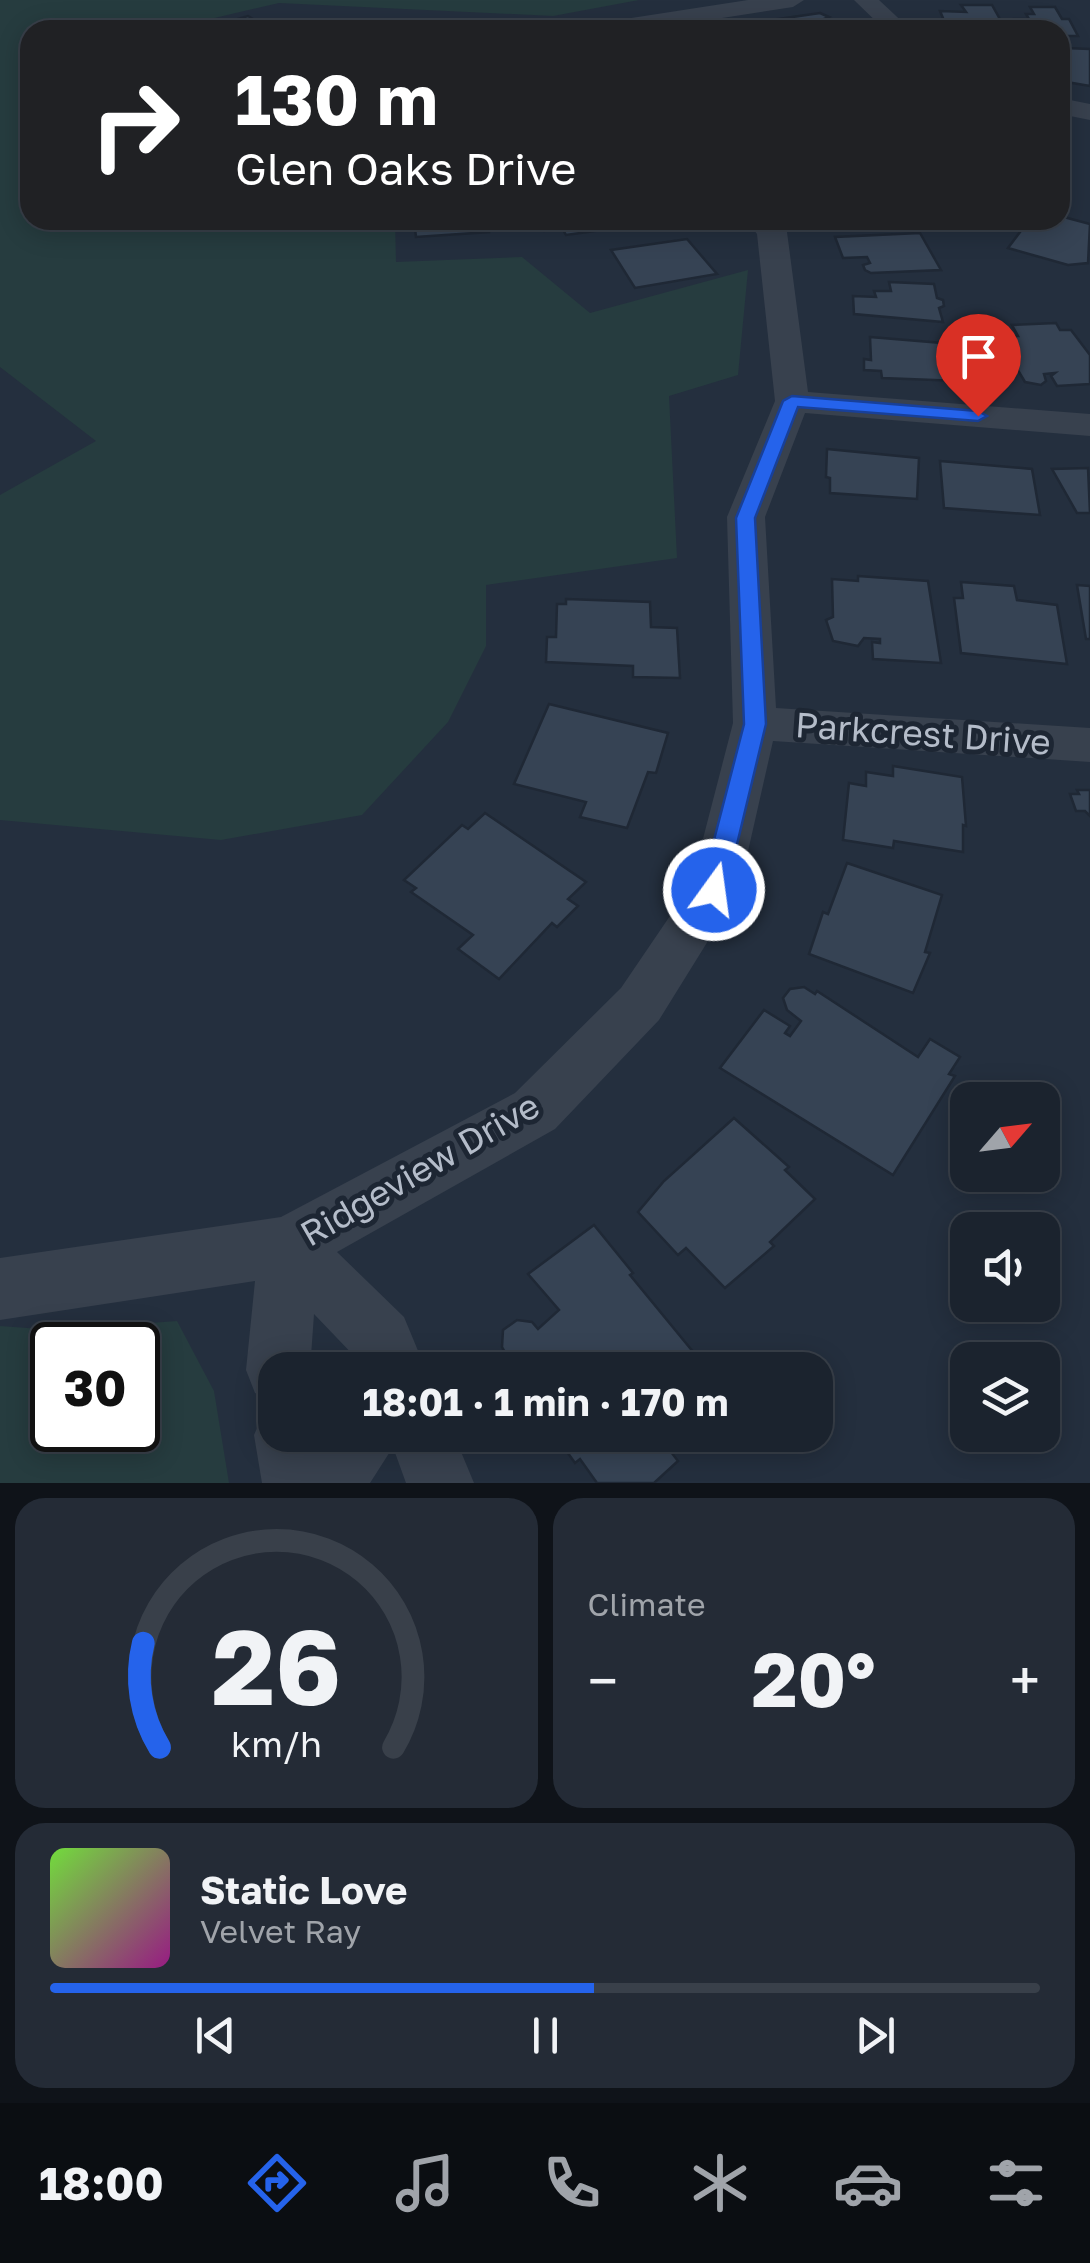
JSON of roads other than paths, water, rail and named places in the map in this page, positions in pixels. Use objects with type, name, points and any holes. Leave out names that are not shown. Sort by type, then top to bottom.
[{"type":"street","points":[[664,20],[793,0]]},
{"type":"street","points":[[865,0],[888,20]]},
{"type":"street","name":"Ridgeview Drive","points":[[0,1288],[288,1246],[535,1111],[640,1004],[714,890],[755,724],[746,518],[792,401],[770,230]]},
{"type":"street","points":[[792,401],[1090,425]]},
{"type":"street","name":"Parkcrest Drive","points":[[755,724],[1090,745]]},
{"type":"street","points":[[279,1352],[288,1246]]},
{"type":"street","points":[[288,1246],[382,1340],[387,1352]]},
{"type":"street","points":[[290,1452],[296,1483]]},
{"type":"street","points":[[328,1483],[396,1452]]}]
